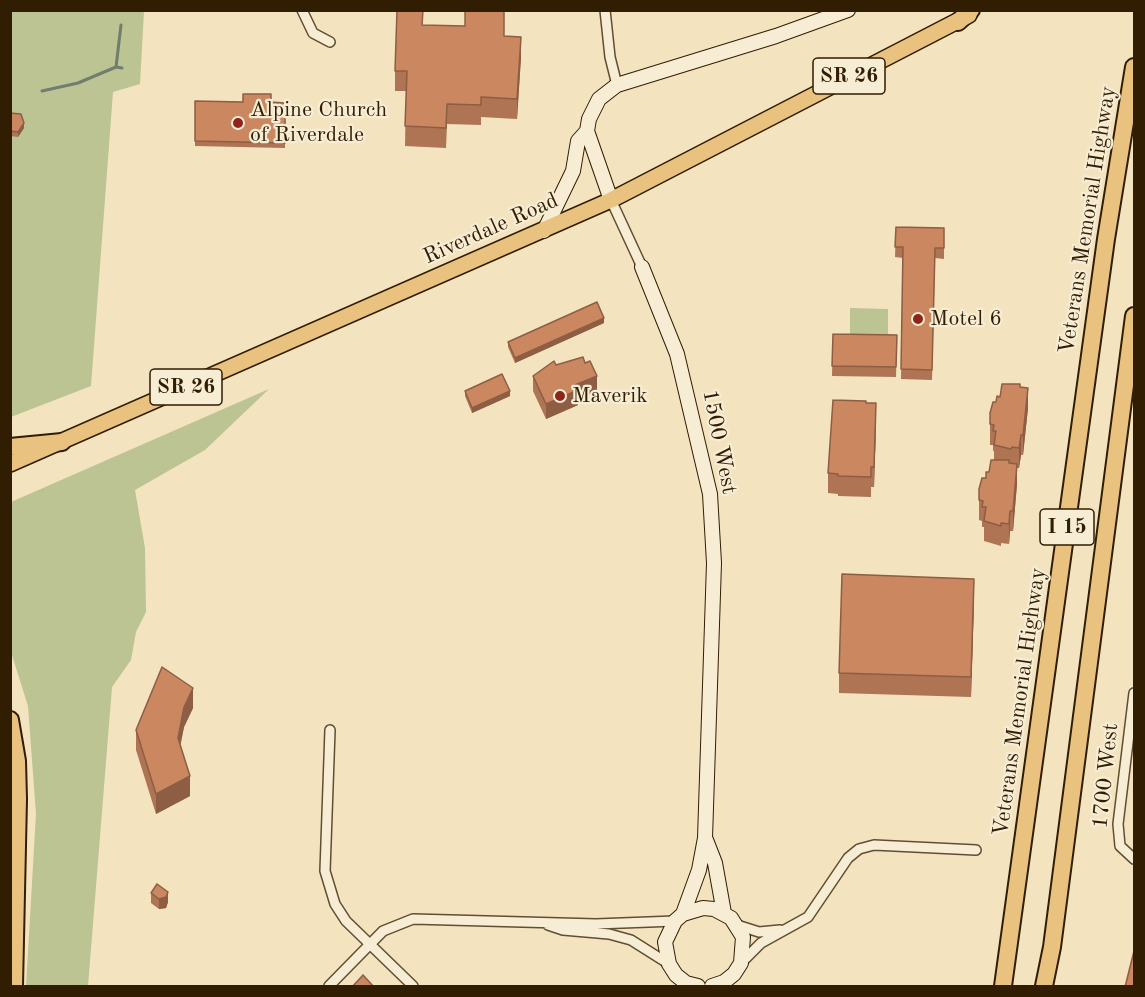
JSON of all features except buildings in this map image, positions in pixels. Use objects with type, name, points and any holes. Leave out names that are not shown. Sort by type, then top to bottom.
[{"type":"highway","name":"Veterans Memorial Highway","points":[[1003,987],[1106,239],[1134,67]]},
{"type":"highway","name":"I 15","points":[[1044,987],[1052,946],[1134,316]]},
{"type":"highway","points":[[10,447],[62,442]]},
{"type":"highway","points":[[10,720],[17,760],[18,800],[14,987]]},
{"type":"main road","name":"Riverdale Road","points":[[10,464],[611,201],[977,10]]},
{"type":"street","points":[[302,10],[313,33],[330,42]]},
{"type":"street","points":[[605,10],[611,62],[617,85]]},
{"type":"street","points":[[544,231],[573,171],[578,141],[586,131],[599,99],[617,85],[776,36],[848,10]]},
{"type":"street","name":"1500 West","points":[[586,131],[611,201],[642,267],[677,354],[710,494],[714,564],[705,838],[699,870],[679,918],[665,942],[669,964]]},
{"type":"street","name":"1700 West","points":[[1133,859],[1120,846],[1118,824],[1134,693]]},
{"type":"street","points":[[330,730],[325,871],[335,904],[346,921],[413,987]]},
{"type":"street","name":"1500 West","points":[[705,838],[715,863],[723,912]]},
{"type":"street","points":[[712,987],[737,974],[753,950],[808,916],[848,858],[859,849],[874,845],[976,850]]},
{"type":"street","points":[[328,987],[383,931],[412,920],[596,924],[679,918],[703,908],[723,912],[737,925],[743,937],[744,950],[737,974]]},
{"type":"street","points":[[540,922],[563,930],[609,934],[631,940],[669,964],[692,985]]},
{"type":"street","points":[[737,925],[759,932],[785,929]]},
{"type":"green space","points":[[11,11],[144,11],[140,84],[113,92],[91,386],[11,417]]},
{"type":"green space","points":[[850,308],[888,309],[888,336],[850,335]]},
{"type":"green space","points":[[269,389],[205,450],[135,490],[145,548],[146,612],[136,632],[131,660],[112,687],[88,986],[26,986],[36,814],[28,706],[11,652],[11,502]]},
{"type":"waterway","points":[[116,67],[121,25]]},
{"type":"waterway","points":[[42,91],[78,83],[116,67],[122,68]]},
{"type":"place","name":"Alpine Church of Riverdale","points":[[238,123]]},
{"type":"place","name":"Motel 6","points":[[918,319]]},
{"type":"place","name":"Maverik","points":[[560,396]]}]
